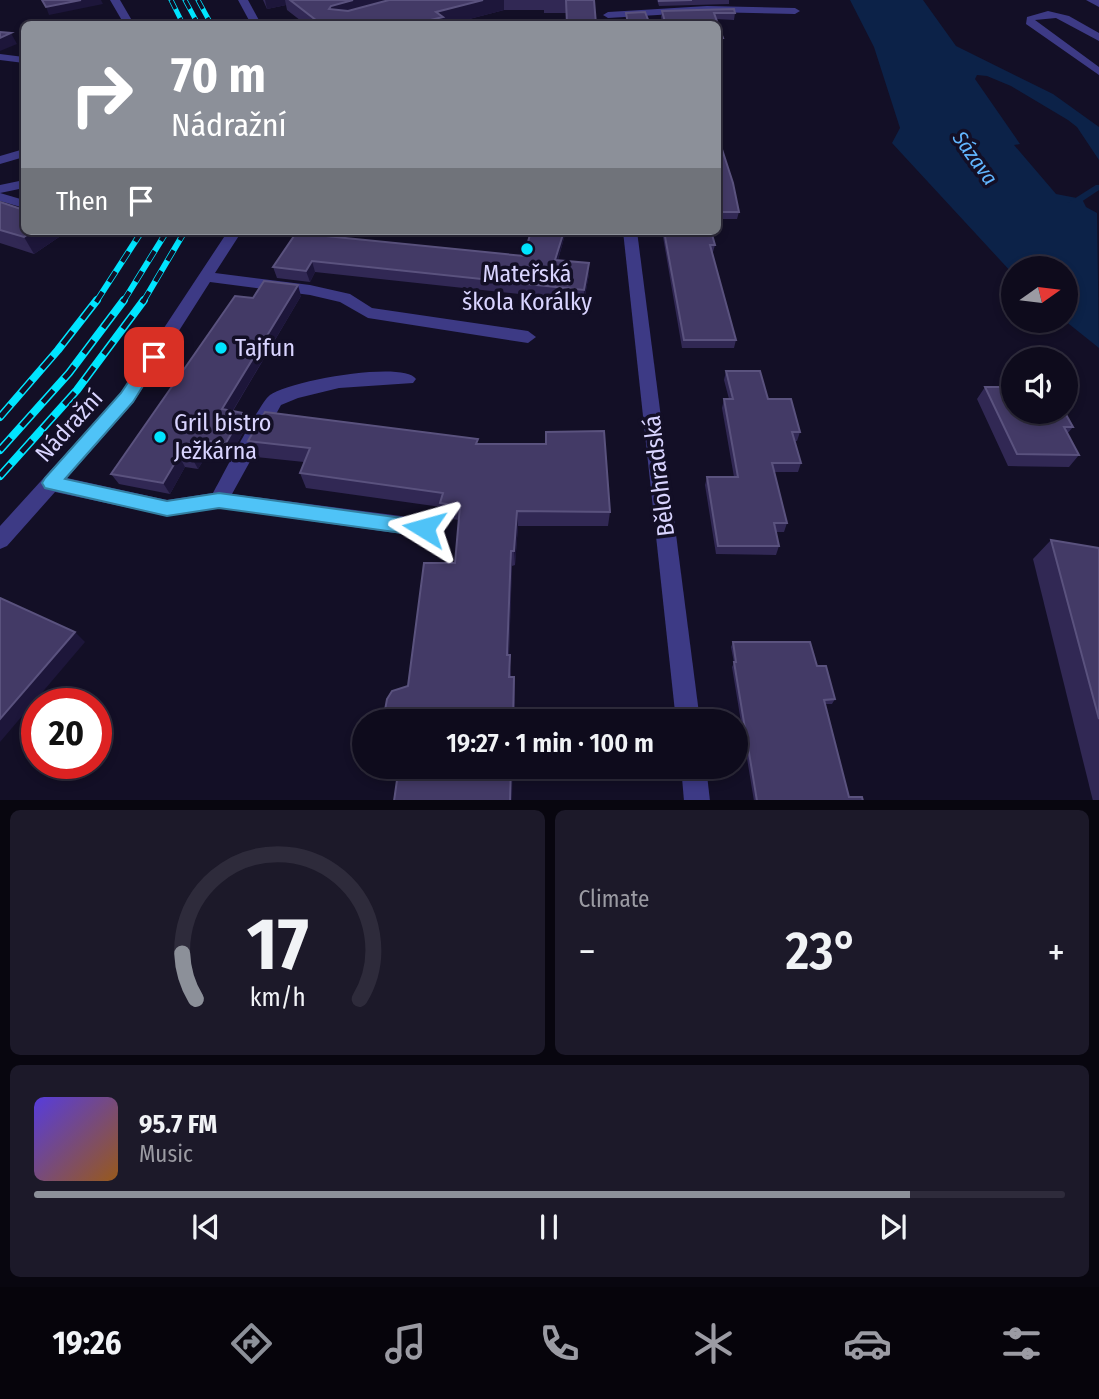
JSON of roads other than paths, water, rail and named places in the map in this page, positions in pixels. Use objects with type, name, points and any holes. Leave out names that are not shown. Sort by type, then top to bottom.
[{"type":"street","points":[[115,0],[127,21]]},
{"type":"street","points":[[243,0],[254,21]]},
{"type":"street","points":[[607,0],[608,20],[707,9],[795,11]]},
{"type":"street","points":[[1091,0],[1099,4]]},
{"type":"street","points":[[1099,38],[1066,18],[1042,15],[1030,19],[1031,24],[1099,72]]},
{"type":"street","points":[[0,57],[21,60]]},
{"type":"street","points":[[0,160],[21,154]]},
{"type":"street","points":[[0,189],[21,185]]},
{"type":"street","points":[[0,197],[21,203]]},
{"type":"street","name":"Nádražní","points":[[0,540],[127,398],[232,235]]},
{"type":"street","name":"Bělohradská","points":[[630,235],[687,709]]},
{"type":"street","points":[[207,276],[310,290],[345,298],[368,313],[528,337]]},
{"type":"street","points":[[219,500],[275,400],[295,392],[339,382],[407,379]]},
{"type":"street","points":[[51,483],[167,508],[219,500],[424,528]]},
{"type":"street","points":[[695,779],[697,800]]},
{"type":"water","name":"Sázava","points":[[850,0],[923,0],[956,46],[1053,94],[1099,127],[1099,160],[1077,127],[1068,120],[1011,86],[987,76],[977,75],[975,79],[1020,144],[1014,145],[1056,194],[1082,199],[1086,207],[1097,213],[1099,348],[1078,331],[1078,256],[1001,256],[1001,261],[892,143],[900,128],[874,47]]},
{"type":"waterway","points":[[1069,206],[1099,187]]},
{"type":"railway","points":[[171,0],[182,21]]},
{"type":"railway","points":[[185,0],[196,21]]},
{"type":"railway","points":[[198,0],[209,21]]},
{"type":"railway","points":[[96,302],[139,235]]},
{"type":"railway","points":[[123,302],[165,235]]},
{"type":"railway","points":[[143,302],[183,235]]},
{"type":"railway","points":[[0,417],[97,300]]},
{"type":"railway","points":[[0,450],[69,373],[124,300]]},
{"type":"railway","points":[[0,476],[77,390],[144,300]]},
{"type":"place","name":"Mateřská škola Korálky","points":[[527,249]]},
{"type":"place","name":"Tajfun","points":[[221,348]]},
{"type":"place","name":"Gril bistro Ježkárna","points":[[160,437]]}]
